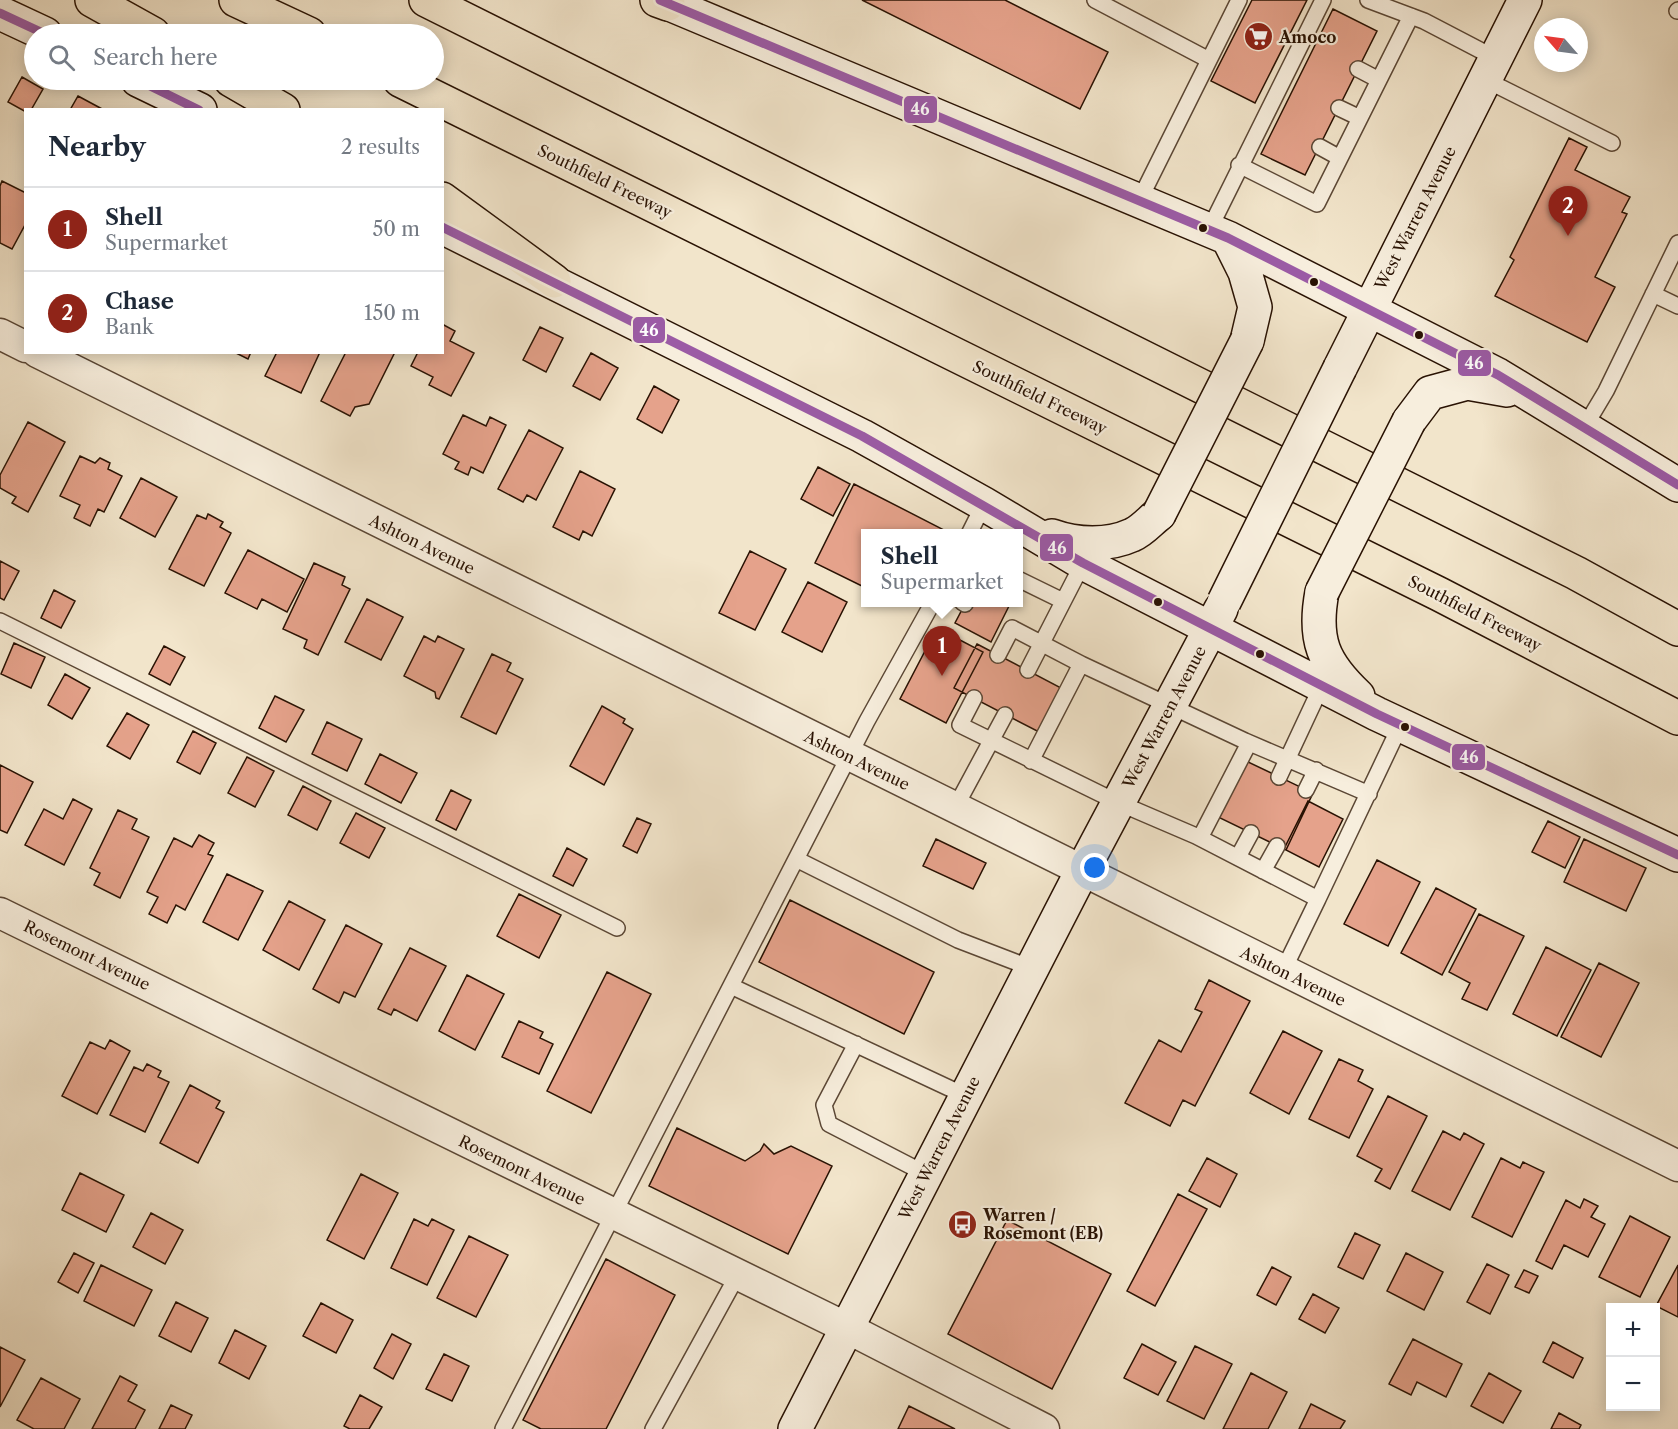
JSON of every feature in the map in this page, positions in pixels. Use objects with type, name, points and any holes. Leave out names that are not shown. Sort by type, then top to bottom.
[{"type":"highway","points":[[92,0],[135,24]]},
{"type":"highway","points":[[236,0],[288,24]]},
{"type":"highway","points":[[426,0],[1556,563],[1678,629]]},
{"type":"highway","points":[[248,90],[280,108]]},
{"type":"highway","name":"Southfield Freeway","points":[[420,90],[1439,594],[1678,718]]},
{"type":"highway","points":[[444,200],[554,280]]},
{"type":"main road","name":"West Warren Avenue","points":[[795,1429],[1031,968],[1217,615],[1525,0]]},
{"type":"main road","points":[[662,1],[1218,234],[1498,375],[1678,485]]},
{"type":"main road","points":[[0,13],[24,24]]},
{"type":"main road","points":[[159,90],[196,108]]},
{"type":"main road","points":[[444,228],[554,280],[862,436],[998,512],[1083,563],[1217,615],[1322,685],[1389,719],[1678,855]]},
{"type":"main road","points":[[998,512],[1071,543],[1099,543],[1133,535],[1159,514],[1247,341],[1255,307],[1245,272],[1218,234]]},
{"type":"main road","points":[[1389,719],[1345,684],[1325,657],[1316,622],[1322,592],[1409,421],[1430,393],[1467,383],[1527,393]]},
{"type":"street","points":[[0,334],[24,346]]},
{"type":"street","name":"Ashton Avenue","points":[[41,354],[1678,1166]]},
{"type":"street","name":"Rosemont Avenue","points":[[0,913],[847,1328],[1044,1429]]},
{"type":"lane","points":[[1095,0],[1209,60]]},
{"type":"lane","points":[[1139,201],[1239,0]]},
{"type":"lane","points":[[1218,234],[1239,165],[1269,121],[1307,46],[1323,0]]},
{"type":"lane","points":[[1368,0],[1411,16],[1489,69],[1612,143]]},
{"type":"lane","points":[[1239,165],[1317,204],[1411,16]]},
{"type":"lane","points":[[1358,69],[1379,80]]},
{"type":"lane","points":[[1339,108],[1359,118]]},
{"type":"lane","points":[[1320,147],[1340,158]]},
{"type":"lane","points":[[1584,428],[1653,294],[1674,260],[1678,243]]},
{"type":"lane","points":[[1653,294],[1678,306]]},
{"type":"lane","points":[[976,529],[998,512]]},
{"type":"lane","points":[[1028,670],[1083,563]]},
{"type":"lane","points":[[1023,581],[1063,601]]},
{"type":"lane","points":[[503,1429],[796,859],[931,607]]},
{"type":"lane","points":[[0,621],[618,928]]},
{"type":"lane","points":[[998,655],[1006,625],[1169,706],[1369,794]]},
{"type":"lane","points":[[1031,761],[1081,663]]},
{"type":"lane","points":[[1279,777],[1322,685]]},
{"type":"lane","points":[[974,698],[960,725],[1119,803],[1200,838],[1318,899]]},
{"type":"lane","points":[[955,808],[1005,715]]},
{"type":"lane","points":[[1283,971],[1369,794],[1389,719]]},
{"type":"lane","points":[[1200,838],[1249,743]]},
{"type":"lane","points":[[1306,790],[1316,770]]},
{"type":"lane","points":[[1238,857],[1251,833]]},
{"type":"lane","points":[[1263,871],[1277,846]]},
{"type":"lane","points":[[796,859],[958,940],[1031,968]]},
{"type":"lane","points":[[731,986],[966,1096]]},
{"type":"lane","points":[[856,1044],[824,1105],[829,1124],[926,1174]]},
{"type":"lane","points":[[653,1429],[737,1276]]},
{"type":"building","points":[[862,0],[1005,0],[1108,52],[1080,109]]},
{"type":"building","points":[[1252,0],[1307,0],[1255,103],[1211,81]]},
{"type":"building","points":[[1333,9],[1377,31],[1305,175],[1261,154]]},
{"type":"building","points":[[22,77],[24,78],[24,90],[42,90],[32,108],[24,108],[24,111],[8,102]]},
{"type":"building","points":[[78,96],[100,108],[71,108]]},
{"type":"building","points":[[1569,138],[1587,147],[1575,170],[1630,197],[1622,212],[1627,214],[1595,277],[1615,287],[1587,342],[1495,296],[1514,260],[1510,257]]},
{"type":"building","points":[[2,181],[24,192],[24,227],[12,249],[0,243],[0,186]]},
{"type":"building","points":[[444,325],[455,331],[450,341],[474,353],[451,396],[429,385],[433,377],[411,366],[417,354],[444,354]]},
{"type":"building","points":[[540,327],[563,338],[546,372],[523,360]]},
{"type":"building","points":[[591,353],[618,368],[600,400],[573,386]]},
{"type":"building","points":[[238,354],[250,354],[248,359]]},
{"type":"building","points":[[276,354],[319,354],[301,393],[265,376]]},
{"type":"building","points":[[345,354],[394,354],[369,404],[355,407],[350,416],[321,401]]},
{"type":"building","points":[[654,386],[679,400],[662,433],[637,419]]},
{"type":"building","points":[[463,415],[486,426],[490,417],[506,425],[483,473],[471,467],[468,475],[455,469],[459,462],[443,454]]},
{"type":"building","points":[[28,422],[65,442],[28,512],[12,503],[16,497],[0,488],[0,475]]},
{"type":"building","points":[[529,430],[563,448],[536,500],[527,495],[523,502],[498,489]]},
{"type":"building","points":[[80,456],[95,463],[100,458],[110,463],[108,469],[122,476],[104,512],[98,509],[90,526],[74,518],[80,505],[60,496]]},
{"type":"building","points":[[818,467],[850,484],[833,516],[801,499]]},
{"type":"building","points":[[580,471],[615,489],[592,536],[583,531],[579,540],[553,527]]},
{"type":"building","points":[[141,478],[177,497],[155,537],[120,518]]},
{"type":"building","points":[[854,484],[942,529],[861,529],[861,586],[815,563]]},
{"type":"building","points":[[208,514],[223,522],[220,527],[231,533],[204,586],[169,569],[197,515],[206,519]]},
{"type":"building","points":[[248,550],[304,579],[287,612],[262,599],[257,609],[225,593]]},
{"type":"building","points":[[750,551],[786,569],[755,630],[719,613]]},
{"type":"building","points":[[0,561],[19,571],[4,600],[0,598]]},
{"type":"building","points":[[314,563],[345,577],[342,585],[350,589],[318,655],[304,648],[307,640],[283,629]]},
{"type":"building","points":[[808,582],[847,602],[822,652],[782,632]]},
{"type":"building","points":[[54,590],[75,601],[61,628],[41,618]]},
{"type":"building","points":[[367,599],[403,617],[381,660],[345,642]]},
{"type":"building","points":[[963,607],[1008,607],[991,642],[955,623]]},
{"type":"building","points":[[937,628],[983,652],[946,723],[900,699]]},
{"type":"building","points":[[424,636],[435,642],[438,636],[464,649],[439,699],[436,698],[435,692],[404,676]]},
{"type":"building","points":[[14,643],[45,657],[31,688],[1,674]]},
{"type":"building","points":[[977,644],[1063,689],[1041,733],[954,688]]},
{"type":"building","points":[[164,646],[185,657],[170,685],[149,674]]},
{"type":"building","points":[[492,654],[511,663],[507,671],[523,679],[496,734],[461,717]]},
{"type":"building","points":[[65,674],[90,688],[72,719],[48,705]]},
{"type":"building","points":[[275,696],[304,710],[286,742],[259,728]]},
{"type":"building","points":[[602,706],[625,719],[623,723],[633,729],[604,785],[570,766]]},
{"type":"building","points":[[127,713],[149,725],[130,759],[107,746]]},
{"type":"building","points":[[327,722],[362,739],[347,771],[312,754]]},
{"type":"building","points":[[193,731],[216,743],[200,774],[177,762]]},
{"type":"building","points":[[380,754],[417,773],[401,803],[365,784]]},
{"type":"building","points":[[247,757],[274,771],[255,807],[228,793]]},
{"type":"building","points":[[1246,761],[1313,793],[1286,850],[1218,817]]},
{"type":"building","points":[[0,765],[33,782],[7,833],[0,830]]},
{"type":"building","points":[[303,786],[331,801],[317,830],[288,815]]},
{"type":"building","points":[[451,790],[471,800],[456,830],[436,820]]},
{"type":"building","points":[[73,799],[92,809],[64,865],[25,845],[44,809],[63,819]]},
{"type":"building","points":[[1308,801],[1343,819],[1319,867],[1284,849]]},
{"type":"building","points":[[118,810],[137,819],[132,829],[149,837],[120,898],[94,885],[100,873],[90,868]]},
{"type":"building","points":[[356,813],[385,828],[369,858],[340,843]]},
{"type":"building","points":[[637,818],[651,824],[637,853],[623,846]]},
{"type":"building","points":[[1548,821],[1580,837],[1565,868],[1532,852]]},
{"type":"building","points":[[199,835],[214,843],[208,854],[213,856],[185,910],[176,905],[167,923],[149,914],[158,897],[147,892],[174,838],[192,847]]},
{"type":"building","points":[[936,839],[986,863],[973,889],[923,866]]},
{"type":"building","points":[[1584,839],[1646,868],[1626,911],[1564,882]]},
{"type":"building","points":[[567,848],[587,859],[573,886],[553,876]]},
{"type":"building","points":[[1377,860],[1420,882],[1388,946],[1344,924]]},
{"type":"building","points":[[227,874],[263,891],[238,940],[203,922]]},
{"type":"building","points":[[1436,888],[1476,909],[1442,975],[1401,953]]},
{"type":"building","points":[[519,894],[561,915],[539,958],[497,936]]},
{"type":"building","points":[[790,900],[934,972],[904,1034],[759,962]]},
{"type":"building","points":[[289,901],[325,920],[299,970],[263,950]]},
{"type":"building","points":[[1479,914],[1524,936],[1487,1010],[1462,999],[1470,983],[1449,972]]},
{"type":"building","points":[[346,925],[382,944],[355,997],[344,992],[339,1003],[313,989]]},
{"type":"building","points":[[1546,947],[1591,970],[1557,1036],[1513,1014]]},
{"type":"building","points":[[410,948],[446,966],[417,1021],[394,1009],[391,1015],[378,1009]]},
{"type":"building","points":[[1599,963],[1639,983],[1601,1057],[1561,1037]]},
{"type":"building","points":[[607,972],[651,994],[591,1113],[547,1091]]},
{"type":"building","points":[[467,975],[504,994],[475,1050],[439,1031]]},
{"type":"building","points":[[1209,980],[1250,1001],[1195,1106],[1183,1100],[1170,1126],[1125,1103],[1159,1040],[1181,1052],[1202,1012],[1195,1009]]},
{"type":"building","points":[[519,1021],[543,1032],[540,1038],[553,1044],[539,1074],[502,1057]]},
{"type":"building","points":[[1283,1031],[1322,1051],[1289,1114],[1250,1093]]},
{"type":"building","points":[[110,1040],[130,1051],[97,1114],[62,1096],[90,1042],[105,1049]]},
{"type":"building","points":[[1339,1059],[1363,1070],[1358,1081],[1373,1089],[1349,1138],[1309,1119]]},
{"type":"building","points":[[147,1064],[161,1071],[158,1077],[169,1082],[145,1132],[110,1115],[134,1067],[143,1071]]},
{"type":"building","points":[[190,1085],[220,1101],[216,1108],[224,1112],[198,1163],[160,1143]]},
{"type":"building","points":[[1388,1096],[1427,1116],[1390,1189],[1375,1181],[1382,1169],[1357,1156]]},
{"type":"building","points":[[677,1128],[745,1161],[760,1151],[764,1144],[774,1154],[791,1146],[832,1166],[788,1254],[649,1186]]},
{"type":"building","points":[[1443,1131],[1460,1140],[1464,1133],[1484,1144],[1450,1210],[1412,1191]]},
{"type":"building","points":[[1207,1158],[1237,1174],[1220,1207],[1189,1191]]},
{"type":"building","points":[[1501,1158],[1520,1168],[1523,1162],[1544,1172],[1512,1237],[1472,1217]]},
{"type":"building","points":[[80,1173],[124,1195],[106,1232],[62,1210]]},
{"type":"building","points":[[361,1174],[398,1193],[364,1259],[327,1240]]},
{"type":"building","points":[[1178,1194],[1207,1209],[1155,1306],[1127,1291]]},
{"type":"building","points":[[1584,1199],[1598,1206],[1591,1217],[1605,1224],[1588,1257],[1564,1245],[1552,1269],[1536,1261],[1566,1200],[1580,1208]]},
{"type":"building","points":[[151,1213],[183,1230],[165,1264],[133,1247]]},
{"type":"building","points":[[1630,1216],[1670,1237],[1640,1297],[1599,1277]]},
{"type":"building","points":[[414,1219],[428,1226],[432,1219],[454,1230],[427,1285],[391,1268]]},
{"type":"building","points":[[1007,1220],[1111,1274],[1052,1389],[948,1334]]},
{"type":"building","points":[[1355,1233],[1380,1245],[1363,1279],[1338,1267]]},
{"type":"building","points":[[469,1236],[508,1255],[476,1317],[437,1298]]},
{"type":"building","points":[[74,1253],[94,1263],[78,1293],[58,1282]]},
{"type":"building","points":[[1406,1253],[1443,1272],[1424,1310],[1387,1291]]},
{"type":"building","points":[[606,1259],[675,1295],[606,1429],[541,1429],[523,1420]]},
{"type":"building","points":[[1487,1264],[1509,1275],[1490,1314],[1467,1302]]},
{"type":"building","points":[[101,1265],[152,1290],[134,1326],[84,1301]]},
{"type":"building","points":[[1678,1265],[1678,1317],[1660,1308],[1660,1303],[1658,1303]]},
{"type":"building","points":[[1272,1267],[1291,1277],[1276,1305],[1257,1295]]},
{"type":"building","points":[[1524,1270],[1538,1276],[1529,1293],[1515,1287]]},
{"type":"building","points":[[1313,1294],[1339,1308],[1325,1333],[1299,1319]]},
{"type":"building","points":[[176,1302],[208,1318],[191,1352],[159,1336]]},
{"type":"building","points":[[321,1303],[353,1320],[336,1353],[303,1336]]},
{"type":"building","points":[[235,1330],[266,1346],[249,1379],[219,1363]]},
{"type":"building","points":[[392,1334],[411,1344],[393,1379],[374,1368]]},
{"type":"building","points":[[1413,1339],[1462,1364],[1446,1397],[1417,1382],[1411,1395],[1389,1384]]},
{"type":"building","points":[[1553,1342],[1583,1358],[1573,1378],[1543,1362]]},
{"type":"building","points":[[1142,1344],[1176,1362],[1158,1395],[1124,1378]]},
{"type":"building","points":[[1195,1346],[1232,1364],[1204,1419],[1167,1401]]},
{"type":"building","points":[[0,1347],[25,1360],[0,1407]]},
{"type":"building","points":[[444,1354],[469,1366],[452,1401],[426,1389]]},
{"type":"building","points":[[1251,1373],[1287,1392],[1268,1429],[1223,1429]]},
{"type":"building","points":[[1489,1373],[1521,1391],[1503,1423],[1471,1406]]},
{"type":"building","points":[[120,1376],[137,1385],[128,1401],[145,1410],[135,1429],[92,1429]]},
{"type":"building","points":[[41,1378],[80,1399],[64,1429],[34,1429],[17,1420]]},
{"type":"building","points":[[360,1395],[382,1407],[369,1429],[350,1429],[344,1426]]},
{"type":"building","points":[[1311,1404],[1345,1421],[1340,1429],[1299,1429]]},
{"type":"building","points":[[171,1405],[192,1415],[185,1429],[159,1429]]},
{"type":"building","points":[[909,1406],[955,1429],[898,1429]]},
{"type":"building","points":[[1559,1413],[1581,1425],[1579,1429],[1551,1429]]},
{"type":"transit line","name":"46","points":[[660,0],[1228,238],[1498,375],[1678,485]]},
{"type":"transit line","name":"46","points":[[0,13],[24,24]]},
{"type":"transit line","name":"46","points":[[158,90],[195,108]]},
{"type":"transit line","name":"46","points":[[444,228],[862,436],[1083,563],[1377,714],[1678,855]]},
{"type":"place","name":"Amoco","points":[[1258,37]]},
{"type":"place","name":"Chase","points":[[1568,236]]},
{"type":"place","name":"Shell","points":[[942,676]]},
{"type":"place","name":"Warren / Rosemont (EB)","points":[[962,1224]]}]
